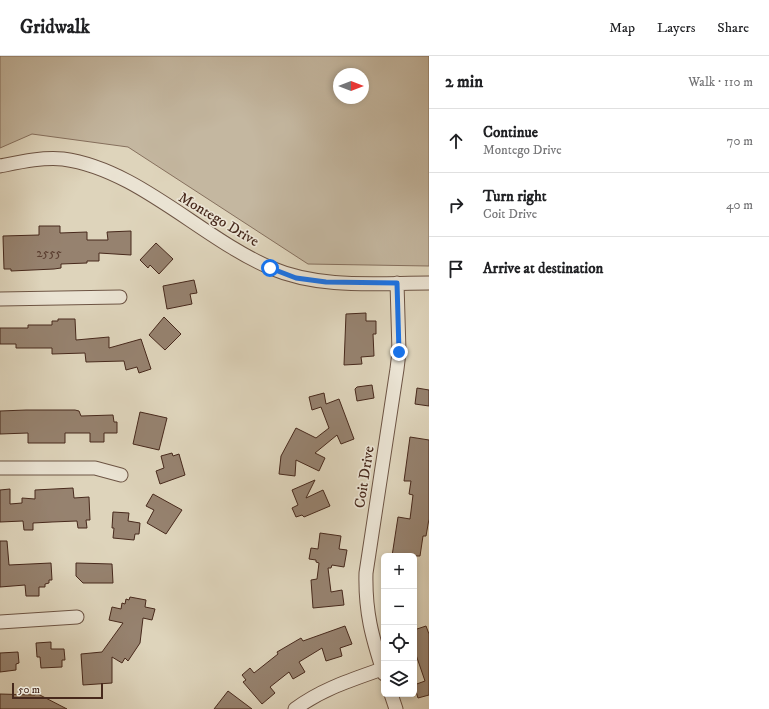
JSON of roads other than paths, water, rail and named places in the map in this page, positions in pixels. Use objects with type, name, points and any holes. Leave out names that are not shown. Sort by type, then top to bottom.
[{"type":"street","name":"Montego Drive","points":[[0,166],[31,160],[61,159],[87,164],[118,176],[225,243],[270,268],[296,278],[326,282],[429,283]]},
{"type":"street","name":"Coit Drive","points":[[381,664],[368,621],[366,573],[399,352],[397,283]]},
{"type":"street","points":[[0,299],[120,297]]},
{"type":"street","points":[[0,468],[95,468],[121,475]]},
{"type":"street","points":[[0,622],[77,617]]},
{"type":"street","points":[[295,709],[310,698],[330,687],[381,672]]},
{"type":"street","points":[[392,697],[396,709]]}]
